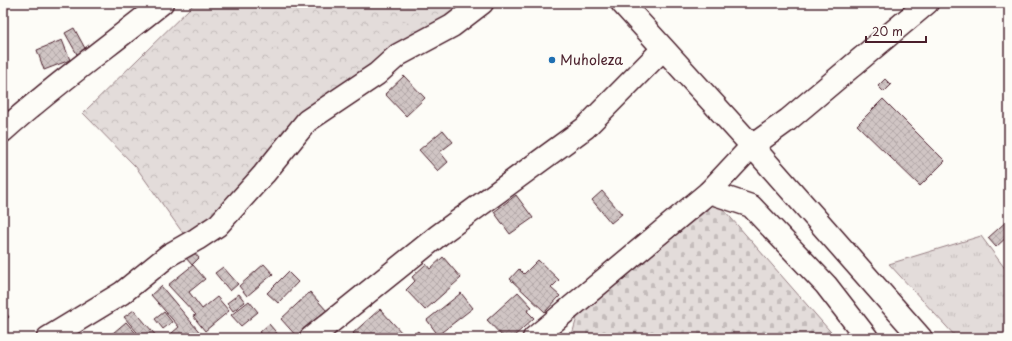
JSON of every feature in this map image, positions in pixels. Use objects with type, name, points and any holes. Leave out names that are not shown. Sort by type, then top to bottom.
[{"type":"main road","points":[[3,131],[40,97],[110,46],[162,3]]},
{"type":"main road","points":[[48,338],[122,293],[169,255],[218,225],[264,174],[307,121],[377,74],[398,55],[452,26],[482,3]]},
{"type":"main road","points":[[622,3],[752,146],[922,338]]},
{"type":"main road","points":[[534,338],[709,192],[752,146],[788,120],[927,3]]},
{"type":"main road","points":[[311,338],[439,235],[585,128],[663,49]]},
{"type":"main road","points":[[709,192],[751,206],[826,285],[866,338]]},
{"type":"green space","points":[[195,3],[285,3],[293,6],[313,3],[472,3],[332,93],[301,111],[206,222],[185,236],[136,167],[83,113]]},
{"type":"green space","points":[[717,202],[836,338],[571,338],[578,314]]},
{"type":"green space","points":[[981,236],[1009,274],[1009,338],[957,338],[889,264]]},
{"type":"building","points":[[74,28],[87,52],[78,56],[65,33]]},
{"type":"building","points":[[62,40],[70,60],[44,70],[37,50]]},
{"type":"building","points":[[404,76],[425,98],[406,116],[385,94]]},
{"type":"building","points":[[885,79],[891,85],[884,92],[878,86]]},
{"type":"building","points":[[883,99],[945,161],[920,186],[857,125]]},
{"type":"building","points":[[443,130],[453,142],[440,152],[448,162],[438,171],[419,150]]},
{"type":"building","points":[[602,191],[622,214],[611,223],[592,200]]},
{"type":"building","points":[[516,195],[533,218],[510,234],[494,212]]},
{"type":"building","points":[[1009,219],[1009,235],[996,247],[988,238]]},
{"type":"building","points":[[193,251],[199,258],[192,265],[185,257]]},
{"type":"building","points":[[443,257],[461,278],[425,310],[406,290],[415,281],[412,277],[426,264],[430,269]]},
{"type":"building","points":[[538,260],[559,280],[551,288],[560,296],[545,312],[510,279],[519,269],[524,274]]},
{"type":"building","points":[[264,264],[273,274],[247,296],[239,286]]},
{"type":"building","points":[[193,265],[205,279],[189,292],[202,309],[217,297],[229,311],[205,331],[193,316],[196,315],[168,285]]},
{"type":"building","points":[[223,267],[238,284],[230,291],[215,273]]},
{"type":"building","points":[[288,272],[298,282],[278,303],[267,293]]},
{"type":"building","points":[[161,286],[202,335],[198,338],[166,338],[179,327],[151,295]]},
{"type":"building","points":[[310,292],[327,311],[298,338],[281,319]]},
{"type":"building","points":[[518,292],[532,307],[527,311],[534,318],[512,338],[504,338],[487,320]]},
{"type":"building","points":[[461,293],[473,308],[438,335],[427,320]]},
{"type":"building","points":[[239,294],[245,302],[233,311],[227,303]]},
{"type":"building","points":[[249,301],[258,312],[241,326],[231,315]]},
{"type":"building","points":[[3,309],[9,317],[3,322]]},
{"type":"building","points":[[380,309],[403,334],[398,338],[357,338],[353,333]]},
{"type":"building","points":[[134,310],[158,338],[142,338],[124,317]]},
{"type":"building","points":[[164,312],[172,322],[163,329],[155,319]]},
{"type":"building","points":[[126,322],[140,338],[107,338]]},
{"type":"building","points":[[269,324],[281,338],[258,338],[261,336],[259,333]]},
{"type":"building","points":[[418,331],[424,338],[409,338]]},
{"type":"place","name":"Muholeza","points":[[552,60]]}]
